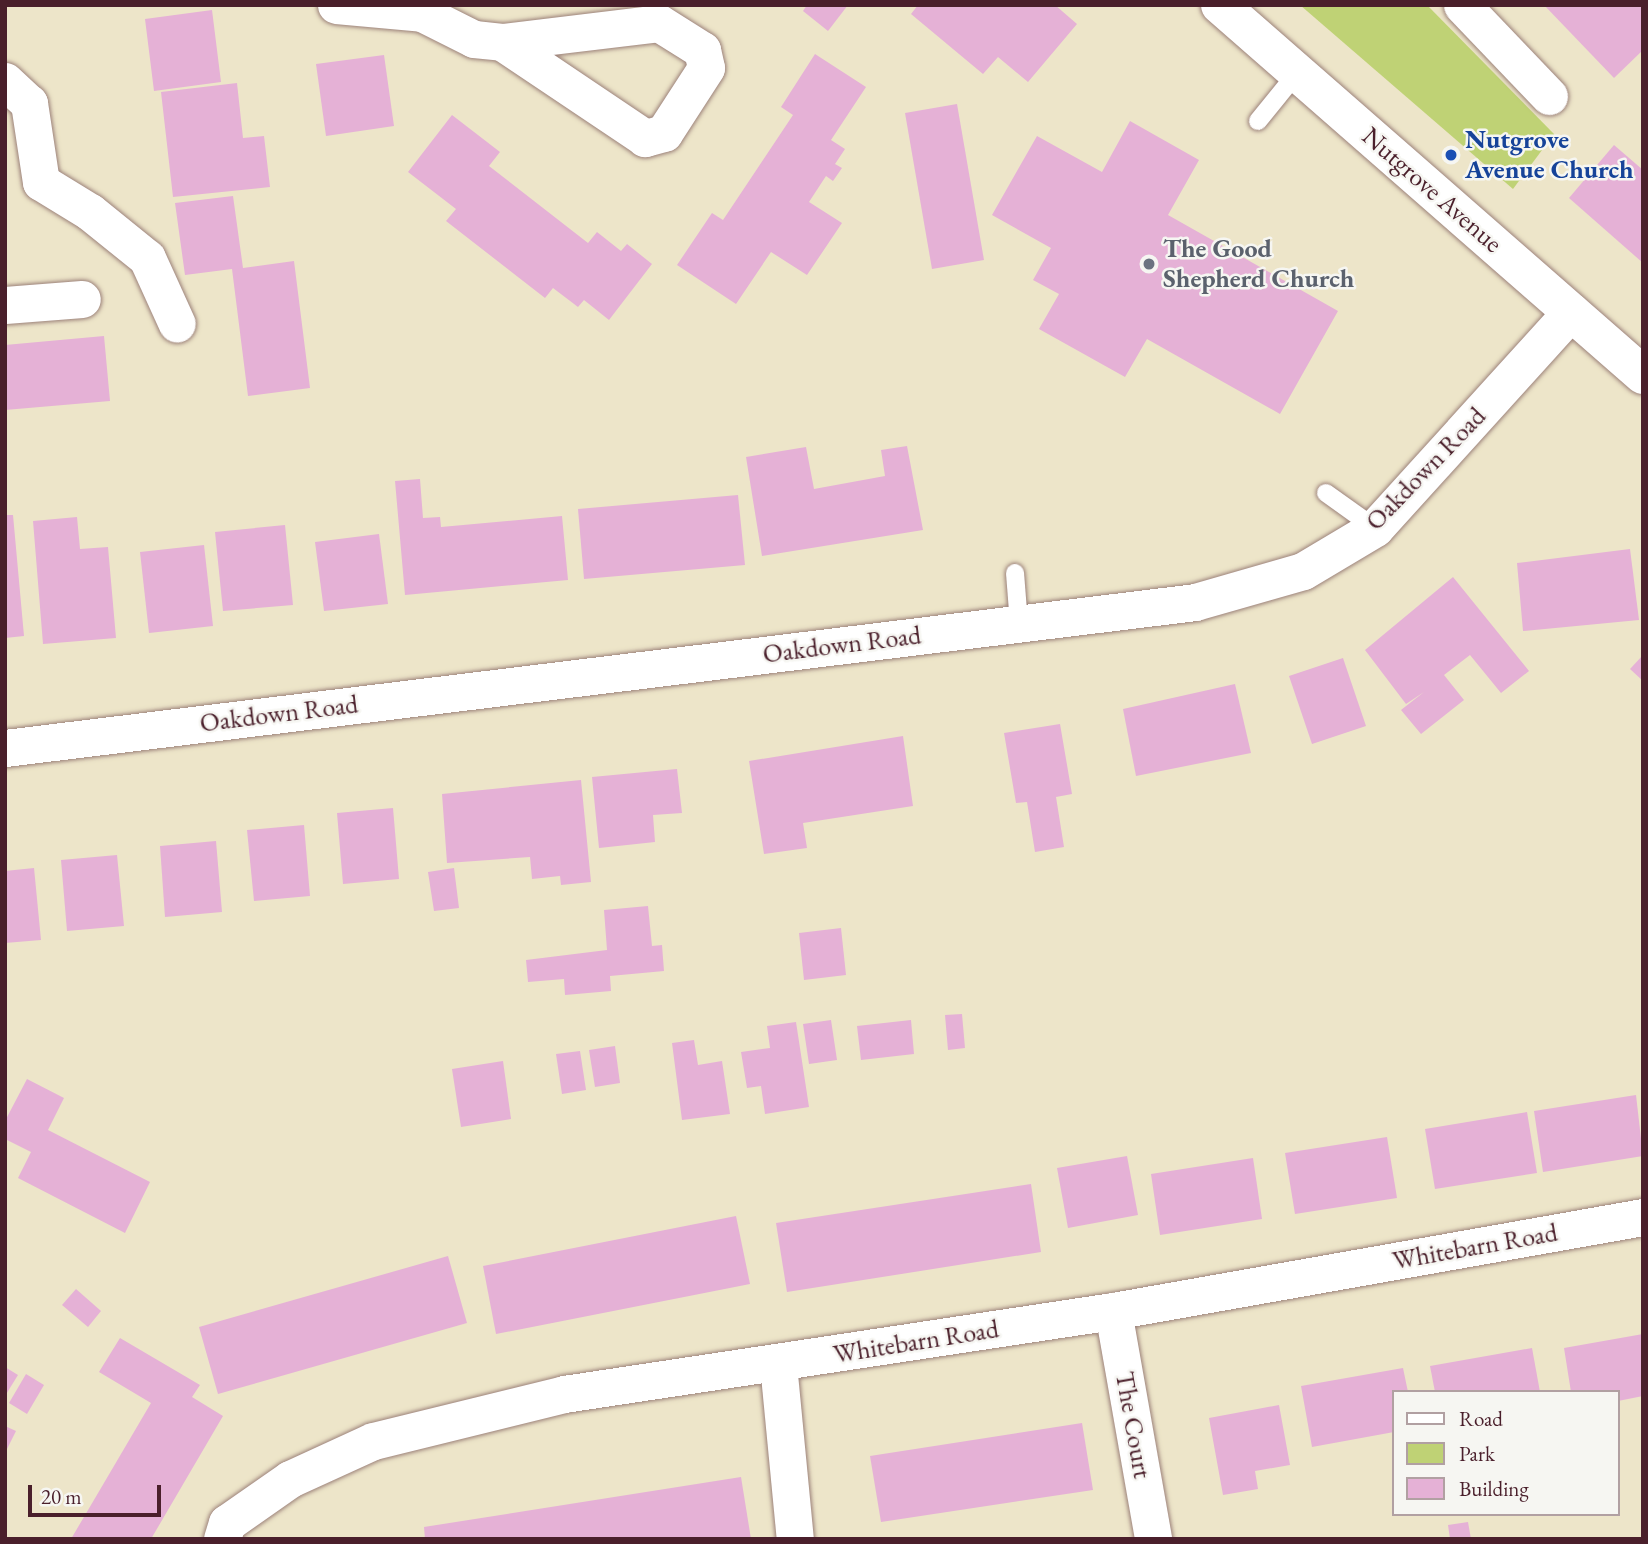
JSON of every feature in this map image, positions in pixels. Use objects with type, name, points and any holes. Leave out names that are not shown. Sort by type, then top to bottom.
[{"type":"main road","name":"Nutgrove Avenue","points":[[1220,5],[1643,375]]},
{"type":"street","points":[[336,5],[422,13],[474,39],[502,42],[659,23],[702,50],[706,68],[664,133],[645,138],[502,42]]},
{"type":"street","points":[[1462,5],[1549,96]]},
{"type":"street","points":[[5,81],[29,103],[41,182],[90,212],[147,258],[177,324]]},
{"type":"street","points":[[5,305],[82,299]]},
{"type":"street","name":"Oakdown Road","points":[[5,748],[1195,602],[1303,571],[1375,528],[1571,312]]},
{"type":"street","name":"Whitebarn Road","points":[[222,1539],[227,1522],[290,1479],[373,1441],[565,1394],[778,1364],[1113,1311],[1643,1217]]},
{"type":"street","name":"The Court","points":[[1113,1311],[1153,1539]]},
{"type":"street","points":[[778,1364],[795,1539]]},
{"type":"lane","points":[[1258,121],[1297,73]]},
{"type":"lane","points":[[1326,493],[1375,528]]},
{"type":"lane","points":[[1015,573],[1019,624]]},
{"type":"green space","points":[[1300,5],[1427,5],[1554,134],[1513,189]]},
{"type":"building","points":[[807,5],[848,5],[828,31],[803,11]]},
{"type":"building","points":[[918,5],[1055,5],[1077,24],[1028,82],[998,57],[983,74],[911,14]]},
{"type":"building","points":[[1544,5],[1641,5],[1643,50],[1614,78]]},
{"type":"building","points":[[212,10],[221,82],[154,91],[145,19]]},
{"type":"building","points":[[815,54],[866,87],[831,140],[845,149],[835,164],[842,168],[833,181],[826,176],[809,202],[842,223],[807,275],[771,252],[736,304],[677,265],[712,213],[723,220],[793,115],[781,107]]},
{"type":"building","points":[[384,55],[394,126],[326,136],[316,64]]},
{"type":"building","points":[[237,83],[243,138],[264,136],[270,187],[173,197],[161,92]]},
{"type":"building","points":[[957,104],[984,260],[932,269],[905,113]]},
{"type":"building","points":[[452,115],[500,152],[489,166],[588,243],[597,232],[621,251],[627,244],[652,264],[609,320],[584,300],[578,307],[553,288],[545,298],[446,221],[456,209],[408,172]]},
{"type":"building","name":"The Good Shepherd Church","points":[[1130,121],[1199,160],[1168,215],[1338,311],[1280,414],[1147,339],[1125,377],[1039,329],[1059,294],[1033,280],[1051,248],[992,215],[1037,136],[1102,172]]},
{"type":"building","points":[[1614,145],[1643,170],[1643,263],[1569,198]]},
{"type":"building","points":[[233,196],[243,268],[294,261],[310,388],[248,396],[232,269],[185,275],[175,203]]},
{"type":"building","points":[[104,336],[110,401],[5,410],[5,345]]},
{"type":"building","points":[[907,446],[923,530],[762,556],[746,457],[806,447],[814,489],[885,476],[881,450]]},
{"type":"building","points":[[420,479],[423,518],[440,517],[441,527],[562,516],[568,580],[405,595],[395,481]]},
{"type":"building","points":[[738,495],[745,565],[584,579],[578,509]]},
{"type":"building","points":[[5,515],[13,515],[24,636],[5,638]]},
{"type":"building","points":[[77,517],[80,549],[108,547],[116,638],[43,644],[33,521]]},
{"type":"building","points":[[285,525],[293,605],[223,611],[215,532]]},
{"type":"building","points":[[379,534],[388,604],[324,611],[315,542]]},
{"type":"building","points":[[204,545],[213,626],[149,633],[140,552]]},
{"type":"building","points":[[1630,549],[1639,620],[1523,631],[1517,563]]},
{"type":"building","points":[[1453,577],[1529,671],[1501,693],[1470,655],[1444,675],[1464,700],[1421,734],[1401,710],[1424,692],[1406,704],[1365,650]]},
{"type":"building","points":[[1643,655],[1643,681],[1630,669]]},
{"type":"building","points":[[1343,658],[1366,726],[1312,744],[1289,676]]},
{"type":"building","points":[[1235,684],[1251,753],[1136,776],[1123,709]]},
{"type":"building","points":[[1060,724],[1072,794],[1056,797],[1064,847],[1035,852],[1027,802],[1016,803],[1004,733]]},
{"type":"building","points":[[903,736],[913,806],[803,823],[807,848],[764,854],[749,761]]},
{"type":"building","points":[[677,769],[682,813],[653,815],[655,842],[599,848],[592,777]]},
{"type":"building","points":[[581,780],[591,882],[561,885],[560,876],[532,879],[530,857],[447,863],[442,794]]},
{"type":"building","points":[[393,808],[399,879],[343,884],[337,813]]},
{"type":"building","points":[[304,825],[310,896],[254,901],[247,830]]},
{"type":"building","points":[[216,841],[222,912],[165,917],[160,846]]},
{"type":"building","points":[[117,855],[124,926],[67,931],[61,860]]},
{"type":"building","points":[[34,868],[41,940],[5,943],[5,871]]},
{"type":"building","points":[[454,868],[459,908],[434,911],[428,872]]},
{"type":"building","points":[[648,906],[652,946],[662,945],[664,971],[610,976],[611,991],[565,995],[564,979],[528,982],[526,960],[607,950],[604,910]]},
{"type":"building","points":[[841,928],[846,975],[804,980],[799,933]]},
{"type":"building","points":[[962,1014],[965,1048],[948,1050],[945,1015]]},
{"type":"building","points":[[831,1020],[837,1060],[809,1064],[803,1024]]},
{"type":"building","points":[[911,1020],[914,1054],[861,1060],[857,1026]]},
{"type":"building","points":[[796,1022],[809,1107],[765,1114],[761,1086],[747,1088],[741,1052],[770,1048],[767,1026]]},
{"type":"building","points":[[694,1040],[698,1065],[722,1061],[730,1114],[682,1120],[672,1043]]},
{"type":"building","points":[[615,1046],[620,1083],[595,1087],[589,1050]]},
{"type":"building","points":[[580,1051],[586,1090],[562,1094],[556,1054]]},
{"type":"building","points":[[503,1061],[511,1119],[461,1127],[452,1069]]},
{"type":"building","points":[[27,1079],[64,1098],[48,1130],[150,1182],[125,1233],[18,1178],[31,1152],[5,1139],[5,1121]]},
{"type":"building","points":[[1636,1095],[1643,1156],[1543,1172],[1534,1111]]},
{"type":"building","points":[[1527,1112],[1537,1173],[1435,1189],[1425,1129]]},
{"type":"building","points":[[1387,1137],[1397,1198],[1295,1214],[1285,1153]]},
{"type":"building","points":[[1127,1156],[1138,1215],[1068,1228],[1057,1168]]},
{"type":"building","points":[[1253,1158],[1262,1219],[1160,1235],[1151,1174]]},
{"type":"building","points":[[1031,1184],[1041,1252],[787,1292],[776,1223]]},
{"type":"building","points":[[736,1216],[750,1284],[496,1334],[483,1266]]},
{"type":"building","points":[[448,1256],[467,1323],[218,1394],[199,1327]]},
{"type":"building","points":[[76,1289],[101,1311],[88,1327],[62,1305]]},
{"type":"building","points":[[1643,1334],[1643,1396],[1620,1401],[1620,1390],[1571,1390],[1564,1348]]},
{"type":"building","points":[[120,1338],[200,1385],[192,1397],[223,1416],[151,1539],[71,1539],[151,1403],[99,1372]]},
{"type":"building","points":[[1532,1348],[1540,1390],[1435,1390],[1430,1366]]},
{"type":"building","points":[[5,1367],[18,1375],[5,1396]]},
{"type":"building","points":[[1403,1368],[1408,1390],[1392,1390],[1392,1432],[1312,1447],[1301,1386]]},
{"type":"building","points":[[26,1374],[44,1385],[27,1414],[9,1403]]},
{"type":"building","points":[[1279,1405],[1290,1465],[1255,1471],[1258,1489],[1223,1495],[1209,1418]]},
{"type":"building","points":[[1082,1423],[1093,1490],[881,1522],[870,1456]]},
{"type":"building","points":[[5,1426],[16,1431],[5,1453]]},
{"type":"building","points":[[741,1477],[751,1539],[425,1539],[424,1527]]},
{"type":"building","points":[[1468,1522],[1471,1539],[1450,1539],[1448,1525]]},
{"type":"place","name":"Nutgrove Avenue Church","points":[[1451,155]]},
{"type":"place","name":"The Good Shepherd Church","points":[[1149,264]]}]
